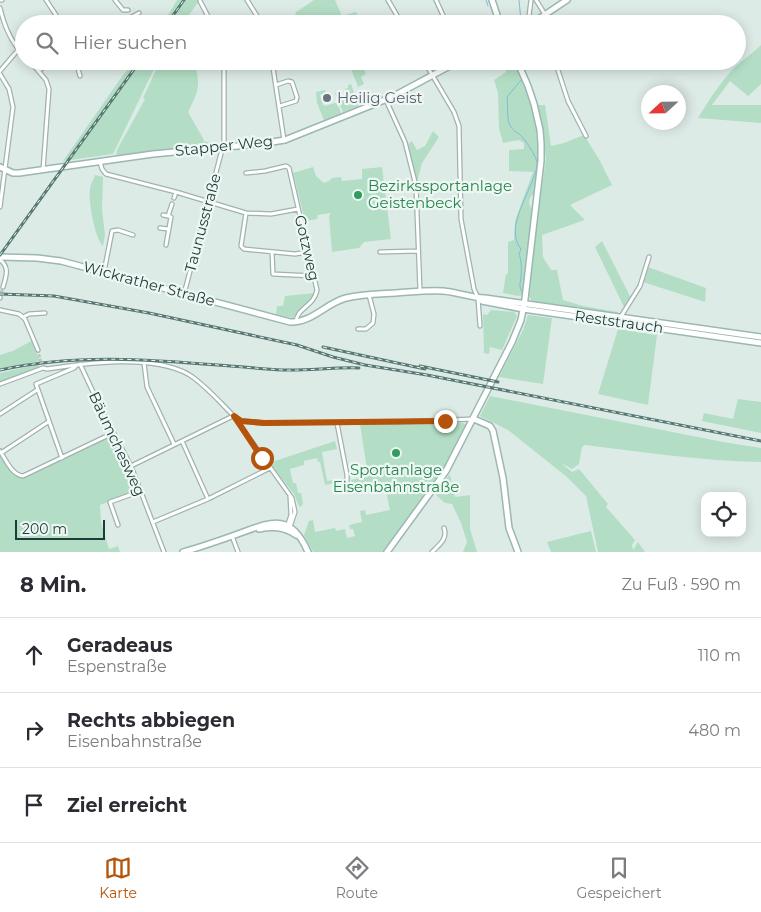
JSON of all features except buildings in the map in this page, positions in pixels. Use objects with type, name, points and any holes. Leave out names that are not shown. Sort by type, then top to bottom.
[{"type":"main road","points":[[492,0],[497,15]]},
{"type":"main road","points":[[546,15],[567,0]]},
{"type":"main road","name":"Stapper Weg","points":[[2,168],[16,173],[153,154],[284,140],[386,99],[442,70]]},
{"type":"main road","points":[[387,552],[441,479],[474,419],[512,342],[524,307],[541,161],[541,144],[534,104],[521,70]]},
{"type":"main road","name":"Wickrather Straße","points":[[0,259],[12,257],[51,259],[275,319],[296,322]]},
{"type":"main road","name":"Reststrauch","points":[[296,322],[309,318],[341,300],[369,294],[444,291],[478,298],[482,301],[761,337]]},
{"type":"main road","name":"Reststrauch","points":[[619,320],[761,343]]},
{"type":"main road","points":[[474,419],[491,427],[493,431],[502,478],[508,528],[518,552]]},
{"type":"main road","points":[[183,552],[194,550],[251,529],[271,527],[288,527],[302,538],[307,550]]},
{"type":"street","points":[[46,0],[56,15]]},
{"type":"street","points":[[115,0],[123,10],[128,10]]},
{"type":"street","points":[[388,0],[397,15]]},
{"type":"street","points":[[436,0],[444,15]]},
{"type":"street","points":[[529,15],[531,0]]},
{"type":"street","points":[[536,0],[546,15]]},
{"type":"street","points":[[200,1],[207,15]]},
{"type":"street","points":[[249,1],[257,15]]},
{"type":"street","points":[[0,8],[4,22],[15,44]]},
{"type":"street","points":[[135,15],[139,13]]},
{"type":"street","points":[[0,207],[2,168],[12,101],[9,89],[0,73],[15,54]]},
{"type":"street","points":[[39,70],[46,80],[49,89],[43,170]]},
{"type":"street","points":[[78,70],[80,76]]},
{"type":"street","name":"Taunusstraße","points":[[184,294],[222,147],[224,70]]},
{"type":"street","points":[[274,70],[284,140]]},
{"type":"street","points":[[430,70],[454,112],[459,126],[460,219],[474,289],[478,298],[480,326]]},
{"type":"street","points":[[557,70],[568,101],[586,136]]},
{"type":"street","points":[[276,85],[288,81],[292,82],[297,97],[296,101],[280,106]]},
{"type":"street","points":[[386,99],[412,162],[418,205],[420,291]]},
{"type":"street","points":[[100,162],[106,174],[246,213],[271,214],[298,209]]},
{"type":"street","name":"Gotzweg","points":[[246,173],[288,167],[317,290],[316,298],[298,313],[296,322]]},
{"type":"street","points":[[174,198],[176,192]]},
{"type":"street","points":[[168,216],[172,204]]},
{"type":"street","points":[[246,213],[241,246],[244,249],[295,254],[308,252]]},
{"type":"street","points":[[163,215],[171,217],[166,245]]},
{"type":"street","points":[[160,228],[168,229]]},
{"type":"street","points":[[104,272],[112,230],[133,235]]},
{"type":"street","points":[[272,252],[273,274],[314,276]]},
{"type":"street","points":[[380,252],[418,252]]},
{"type":"street","points":[[619,320],[640,286],[649,256]]},
{"type":"street","points":[[6,267],[12,257]]},
{"type":"street","points":[[0,259],[6,267],[7,274],[3,287]]},
{"type":"street","points":[[358,329],[366,329],[373,323],[374,314],[369,294]]},
{"type":"street","points":[[0,310],[23,317],[29,326],[38,350]]},
{"type":"street","points":[[23,317],[29,314],[45,313]]},
{"type":"street","points":[[0,384],[43,368],[48,369],[79,364],[144,362],[187,374],[241,421],[264,423],[337,423],[474,419]]},
{"type":"street","points":[[144,362],[147,387],[174,444]]},
{"type":"street","points":[[41,364],[43,368]]},
{"type":"street","points":[[62,458],[37,390],[37,383],[74,368],[79,364]]},
{"type":"street","name":"Bäumchesweg","points":[[79,364],[131,466],[164,552]]},
{"type":"street","points":[[0,414],[37,390]]},
{"type":"street","points":[[131,466],[234,416]]},
{"type":"street","points":[[234,416],[289,493],[295,507],[295,512],[288,527]]},
{"type":"street","points":[[48,422],[1,452],[18,475],[26,475],[113,433]]},
{"type":"street","points":[[337,423],[347,484]]},
{"type":"street","points":[[182,440],[208,498]]},
{"type":"street","points":[[152,522],[270,468]]},
{"type":"street","points":[[118,525],[110,502],[141,491]]},
{"type":"street","points":[[432,552],[445,538],[444,528]]},
{"type":"street","points":[[232,536],[238,552]]},
{"type":"green space","points":[[177,0],[200,0],[189,15],[168,15]]},
{"type":"green space","points":[[314,0],[335,0],[342,15],[295,15],[296,12]]},
{"type":"green space","points":[[356,12],[357,15],[346,15]]},
{"type":"green space","points":[[761,45],[761,84],[748,96],[730,81],[712,105],[761,105],[761,123],[698,118],[733,70],[746,70],[746,58]]},
{"type":"green space","points":[[127,70],[154,70],[113,154],[63,161]]},
{"type":"green space","points":[[156,70],[196,70],[198,88],[188,112],[203,141],[212,143],[212,145],[172,148],[116,156],[117,150],[145,99],[143,98]]},
{"type":"green space","points":[[351,70],[364,70],[366,74],[361,77],[364,84],[358,87]]},
{"type":"green space","points":[[506,70],[518,70],[524,83],[536,130],[538,161],[535,192],[530,198],[529,203],[532,210],[522,295],[518,296],[503,293],[506,274],[508,274],[508,242],[514,240],[515,221],[533,172],[509,171],[509,150],[524,149],[524,143],[519,140],[503,143],[499,128],[498,93],[494,80],[506,72]]},
{"type":"green space","points":[[351,84],[359,106],[343,112],[335,93],[339,91],[340,95],[345,95],[345,89]]},
{"type":"green space","points":[[325,90],[326,92],[320,95],[323,105],[338,103],[337,106],[341,113],[324,120],[317,103],[316,92]]},
{"type":"green space","points":[[537,105],[545,105],[551,146],[584,135],[612,185],[570,205],[585,220],[542,235],[543,257],[551,270],[557,270],[563,300],[583,306],[618,312],[617,315],[533,303],[529,296],[531,267],[546,158]]},
{"type":"green space","points":[[433,131],[439,137],[422,163],[417,182],[408,144],[412,141],[417,150],[425,146]]},
{"type":"green space","name":"Bezirkssportanlage Geistenbeck","points":[[313,167],[316,176],[324,183],[332,178],[341,177],[342,181],[362,179],[362,169],[382,167],[391,239],[364,242],[359,248],[332,252],[329,216],[331,213],[318,215],[317,219],[305,221],[293,173]]},
{"type":"green space","points":[[95,175],[103,177],[102,209],[105,235],[103,246],[97,236],[90,202],[90,187]]},
{"type":"green space","points":[[602,241],[631,298],[624,307],[595,247]]},
{"type":"green space","points":[[648,267],[706,288],[705,302],[643,282]]},
{"type":"green space","points":[[315,293],[311,300],[293,318],[276,315],[277,306],[283,306],[285,296]]},
{"type":"green space","points":[[491,310],[514,312],[517,316],[502,350],[490,347],[489,354],[484,353],[483,314],[487,315]]},
{"type":"green space","points":[[528,315],[552,318],[543,384],[499,377],[523,330]]},
{"type":"green space","points":[[618,329],[657,335],[648,405],[598,394]]},
{"type":"green space","points":[[33,340],[39,361],[0,369],[0,355],[13,351]]},
{"type":"green space","points":[[39,364],[39,368],[36,370],[0,382],[0,373]]},
{"type":"green space","points":[[490,396],[761,448],[761,462],[695,458],[585,445],[582,447],[579,464],[572,469],[561,463],[572,472],[579,469],[608,504],[606,507],[635,540],[632,545],[633,550],[638,542],[645,552],[598,552],[586,496],[567,477],[508,430],[480,416]]},
{"type":"green space","points":[[738,399],[761,402],[761,433],[702,421],[704,413],[733,419]]},
{"type":"green space","points":[[463,423],[467,425],[447,468],[385,552],[313,552],[304,535],[309,521],[313,520],[315,532],[335,528],[336,531],[345,529],[347,538],[355,536],[353,529],[350,529],[349,525],[362,522],[360,511],[365,510],[366,515],[390,510],[384,482],[353,486],[351,480],[368,476],[360,424]]},
{"type":"green space","points":[[111,436],[129,467],[138,491],[100,505],[101,523],[109,549],[118,546],[120,552],[0,552],[0,453],[12,471],[22,478]]},
{"type":"green space","points":[[335,441],[337,449],[322,452],[327,481],[340,482],[325,485],[320,462],[318,462],[317,458],[304,461],[304,465],[290,469],[293,483],[296,483],[298,493],[301,493],[303,504],[301,507],[299,506],[294,494],[269,463]]},
{"type":"green space","points":[[449,475],[455,497],[470,495],[470,529],[477,552],[463,552],[467,542],[452,504],[445,503],[436,495]]},
{"type":"green space","points":[[591,531],[596,552],[551,552],[547,542]]},
{"type":"waterway","points":[[486,0],[488,6]]},
{"type":"waterway","points":[[519,0],[520,15]]},
{"type":"waterway","points":[[522,79],[507,97],[508,120],[512,128],[528,144],[534,154],[537,166],[517,219],[515,230],[516,240],[521,249],[519,254],[522,292]]},
{"type":"tunnel","points":[[0,297],[3,287]]},
{"type":"tunnel","points":[[38,350],[41,364]]},
{"type":"railway","points":[[173,15],[184,0]]},
{"type":"railway","points":[[0,255],[134,70]]},
{"type":"railway","points":[[0,294],[54,296],[149,313],[297,345],[365,365],[427,375],[761,441]]},
{"type":"railway","points":[[323,347],[425,369]]},
{"type":"railway","points":[[0,370],[71,360],[106,359],[283,370],[359,368]]},
{"type":"railway","points":[[420,366],[498,382]]},
{"type":"place","name":"Heilig Geist","points":[[327,98]]},
{"type":"place","name":"Bezirkssportanlage Geistenbeck","points":[[358,195]]},
{"type":"place","name":"Sportanlage Eisenbahnstraße","points":[[396,453]]},
{"type":"route","points":[[262,458],[234,416],[241,421],[264,423],[445,421]]}]
